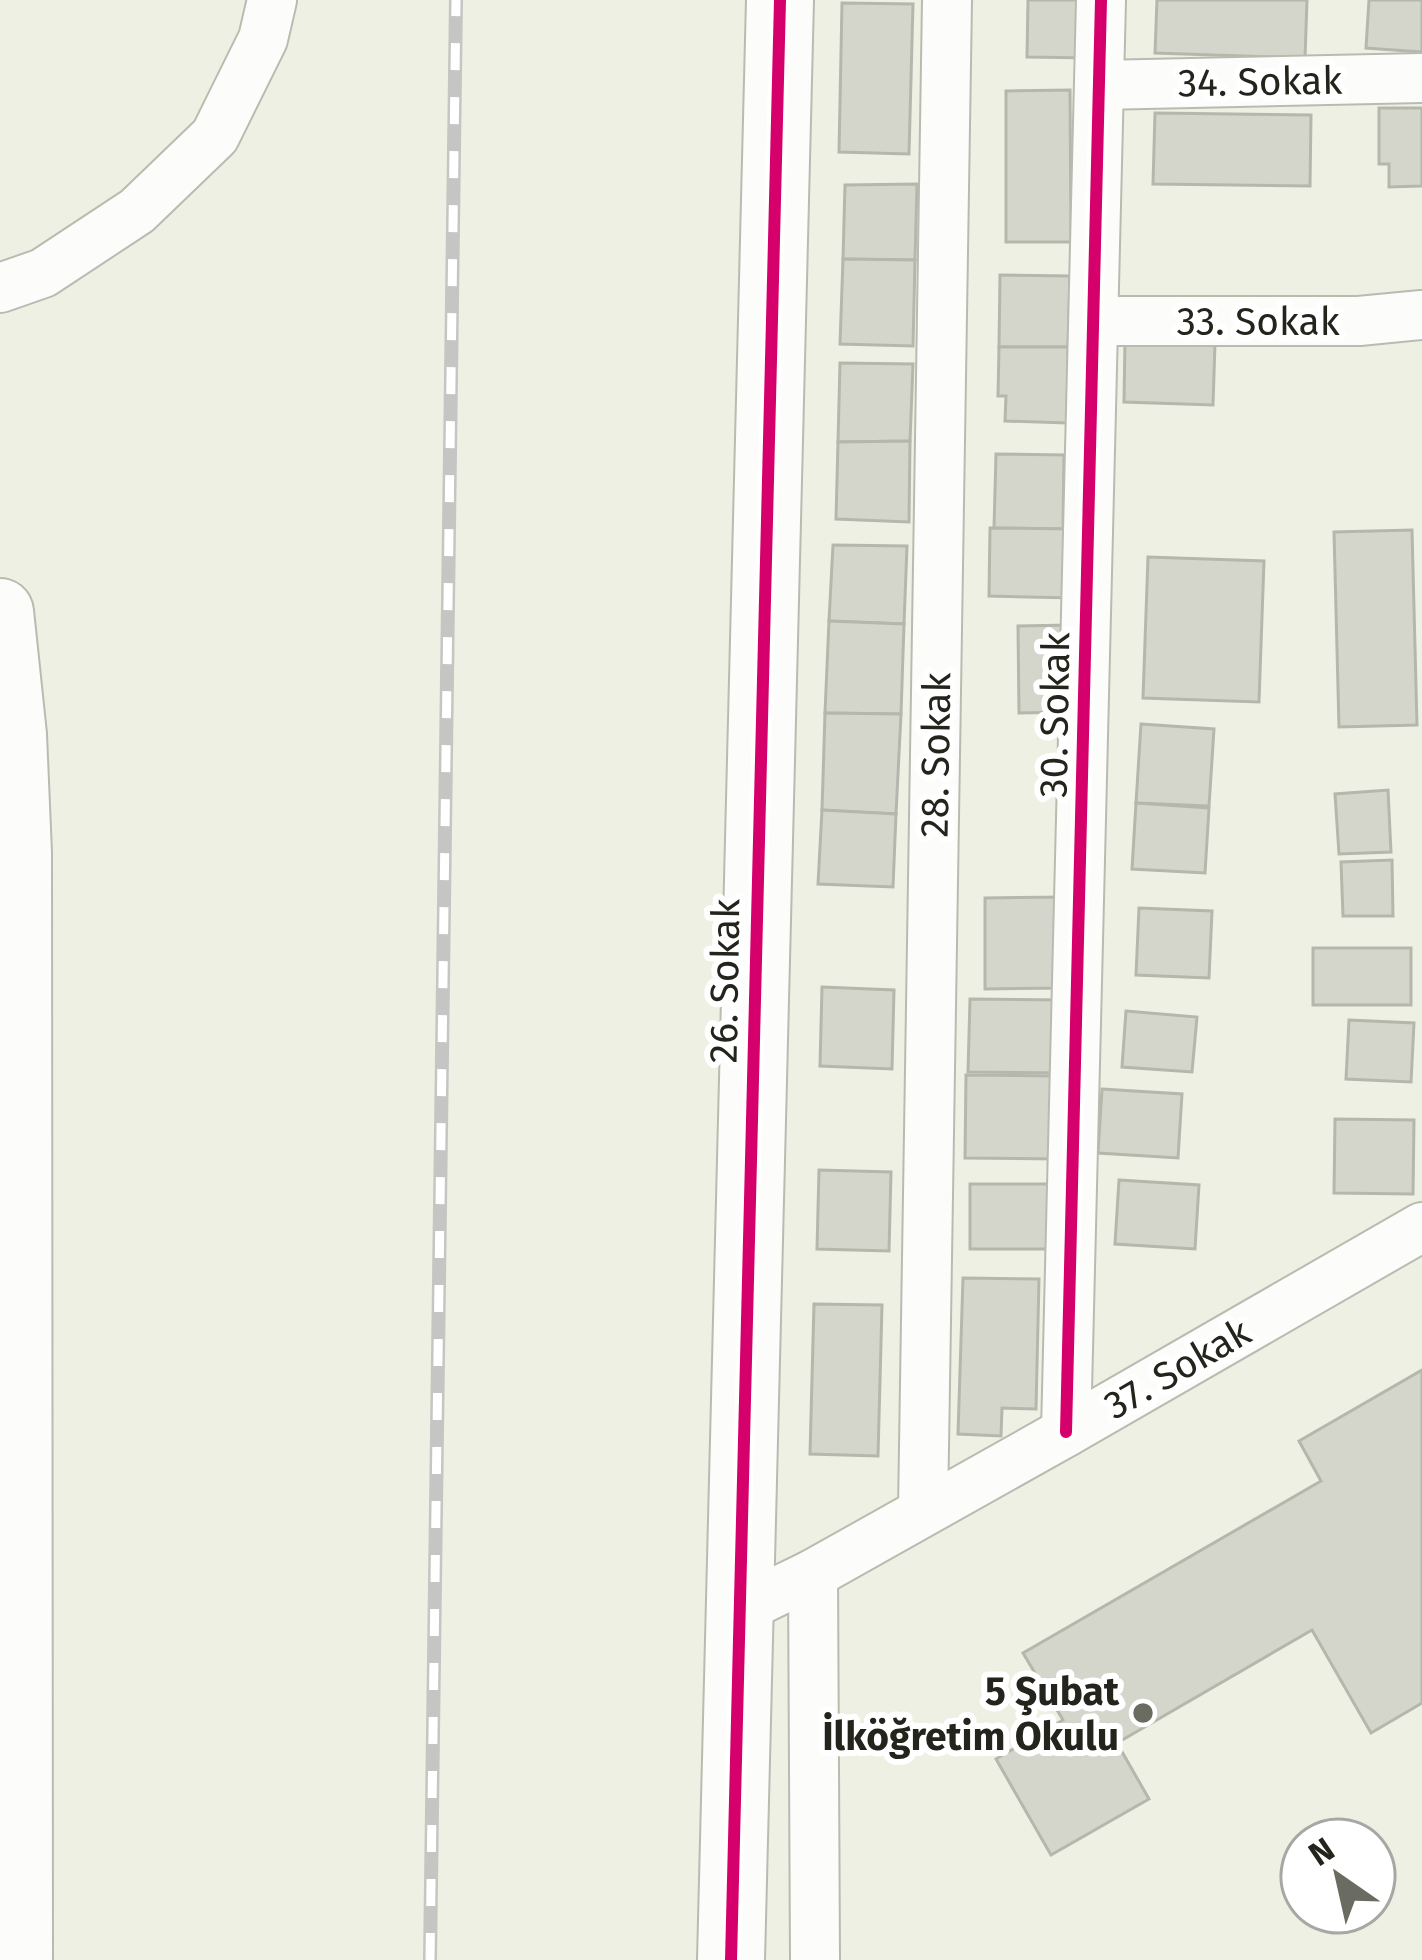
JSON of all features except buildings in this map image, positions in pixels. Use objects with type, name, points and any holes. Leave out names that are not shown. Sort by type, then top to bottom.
[{"type":"street","points":[[0,288],[43,273],[137,212],[215,136],[263,38],[272,0]]},
{"type":"street","name":"28. Sokak","points":[[923,1510],[947,0]]},
{"type":"street","name":"30. Sokak","points":[[1066,1432],[1101,0]]},
{"type":"street","name":"26. Sokak","points":[[730,1960],[780,1]]},
{"type":"street","name":"34. Sokak","points":[[1099,85],[1422,78]]},
{"type":"street","name":"33. Sokak","points":[[1094,320],[1359,321],[1422,315]]},
{"type":"street","points":[[0,612],[13,735],[18,853],[19,1960]]},
{"type":"street","name":"37. Sokak","points":[[741,1610],[1066,1432],[1422,1226]]},
{"type":"street","points":[[813,1574],[815,1960]]},
{"type":"railway","points":[[430,1960],[456,0]]},
{"type":"cycle path","points":[[731,1960],[780,0]]},
{"type":"cycle path","points":[[1066,1432],[1101,0]]},
{"type":"place","name":"5 Şubat İlköğretim Okulu","points":[[1143,1713]]}]
